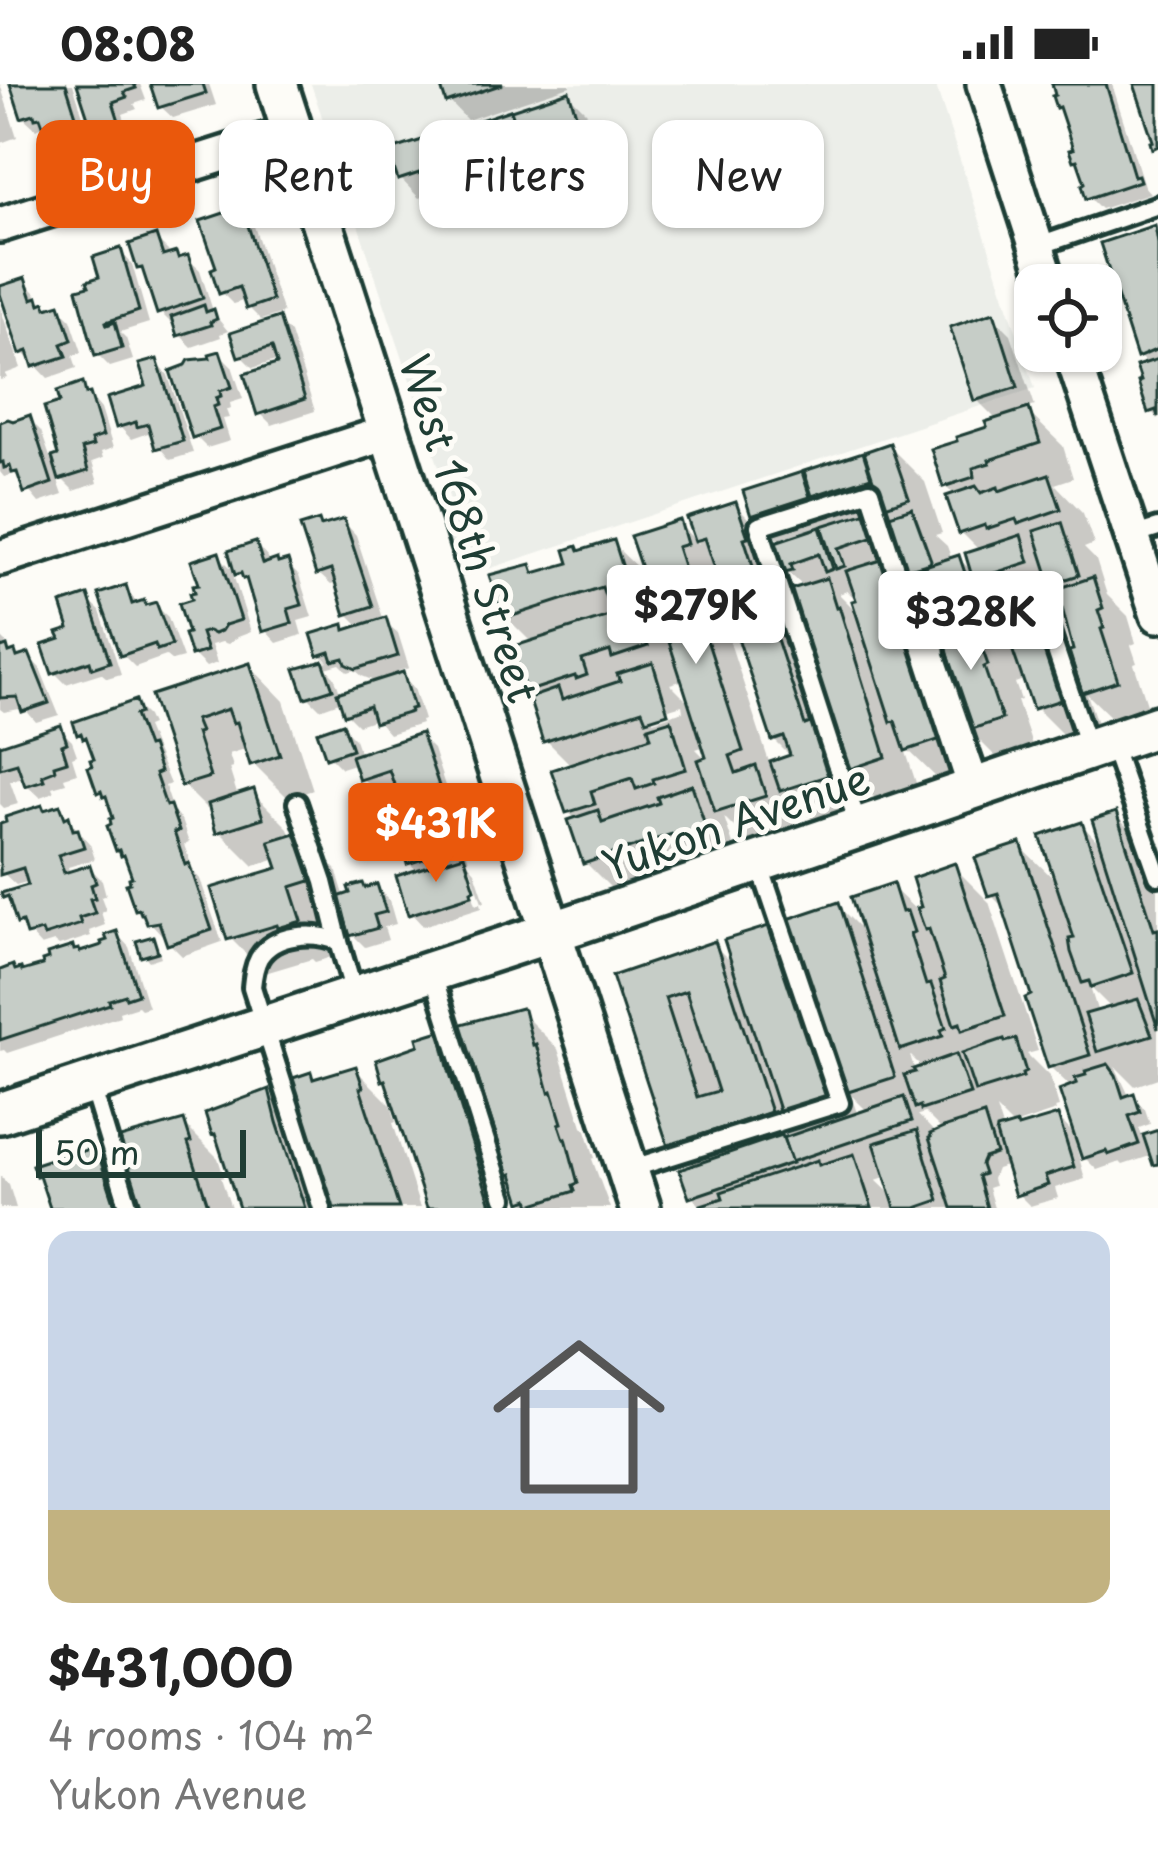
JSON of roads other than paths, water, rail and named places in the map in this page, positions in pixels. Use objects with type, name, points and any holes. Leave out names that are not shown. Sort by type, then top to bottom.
[{"type":"street","name":"West 168th Street","points":[[278,84],[289,120]]},
{"type":"street","points":[[984,84],[1042,264]]},
{"type":"street","points":[[0,225],[219,155]]},
{"type":"street","name":"West 168th Street","points":[[324,228],[640,1208]]},
{"type":"street","points":[[1080,372],[1145,532],[1158,615]]},
{"type":"street","points":[[0,558],[390,432]]},
{"type":"street","name":"Yukon Avenue","points":[[0,1113],[1158,726]]},
{"type":"lane","points":[[1036,247],[1158,205]]},
{"type":"lane","points":[[861,827],[815,703],[759,526],[870,491],[974,789]]},
{"type":"lane","points":[[974,789],[936,655],[937,621],[943,612],[1013,588],[1030,590],[1039,600],[1158,876]]},
{"type":"lane","points":[[297,803],[355,997]]},
{"type":"lane","points":[[627,1170],[840,1103],[759,862]]},
{"type":"lane","points":[[322,1208],[252,987],[256,963],[266,950],[306,934],[339,942]]},
{"type":"lane","points":[[432,972],[504,1198]]},
{"type":"lane","points":[[92,1083],[129,1208]]}]
